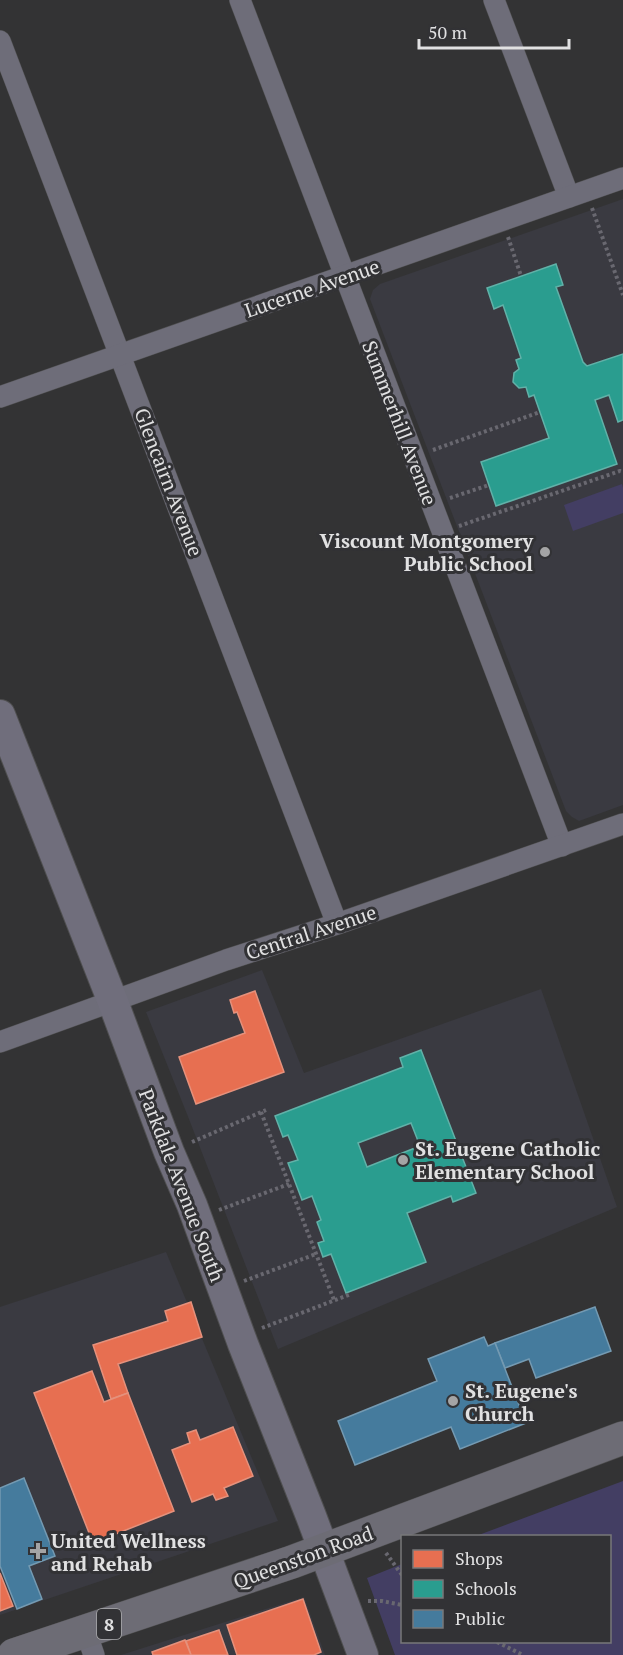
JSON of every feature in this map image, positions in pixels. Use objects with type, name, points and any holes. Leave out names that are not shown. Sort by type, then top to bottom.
[{"type":"main road","name":"Parkdale Avenue South","points":[[0,715],[113,1002],[363,1655]]},
{"type":"main road","name":"Queenston Road","points":[[14,1655],[90,1643],[323,1551],[623,1438]]},
{"type":"street","name":"Summerhill Avenue","points":[[240,0],[562,846]]},
{"type":"street","points":[[494,0],[578,194]]},
{"type":"street","name":"Glencairn Avenue","points":[[0,41],[337,924]]},
{"type":"street","name":"Lucerne Avenue","points":[[0,397],[623,178]]},
{"type":"street","name":"Central Avenue","points":[[0,1042],[226,960],[337,924],[623,824]]},
{"type":"path","points":[[578,194],[623,295]]},
{"type":"path","points":[[502,221],[521,276]]},
{"type":"path","points":[[413,458],[540,412]]},
{"type":"path","points":[[442,532],[620,471],[623,472]]},
{"type":"path","points":[[431,504],[489,485]]},
{"type":"path","points":[[169,1152],[266,1110]]},
{"type":"path","points":[[261,1112],[334,1300]]},
{"type":"path","points":[[196,1218],[289,1184]]},
{"type":"path","points":[[222,1288],[316,1254]]},
{"type":"path","points":[[240,1336],[351,1294]]},
{"type":"path","points":[[342,1601],[382,1601],[401,1605]]},
{"type":"path","points":[[501,1643],[523,1655]]},
{"type":"shaded area","name":"Viscount Montgomery Public School","points":[[623,199],[623,805],[579,821],[566,811],[370,299],[373,290],[380,284]]},
{"type":"shaded area","points":[[622,484],[623,513],[573,531],[564,505]]},
{"type":"shaded area","name":"St. Eugene Catholic Elementary School","points":[[262,970],[304,1073],[541,989],[617,1207],[278,1349],[146,1012]]},
{"type":"shaded area","points":[[166,1252],[278,1521],[0,1615],[0,1307]]},
{"type":"shaded area","points":[[623,1481],[623,1655],[395,1655],[367,1578],[401,1564],[401,1643],[611,1643],[611,1535],[479,1535]]},
{"type":"shaded area","points":[[304,1597],[325,1655],[121,1655]]},
{"type":"building: Shops","points":[[255,991],[284,1072],[196,1104],[179,1057],[245,1033],[230,1000]]},
{"type":"building: Shops","points":[[191,1302],[202,1337],[118,1364],[128,1393],[111,1399],[93,1345],[168,1321],[165,1311]]},
{"type":"building: Shops","points":[[92,1371],[104,1402],[128,1393],[174,1511],[93,1543],[34,1393]]},
{"type":"building: Shops","points":[[233,1427],[253,1476],[224,1488],[228,1496],[216,1500],[213,1494],[192,1502],[172,1450],[190,1443],[187,1433],[196,1430],[200,1440]]},
{"type":"building: Shops","points":[[0,1573],[13,1606],[0,1611]]},
{"type":"building: Shops","points":[[303,1599],[321,1652],[314,1655],[237,1655],[227,1625]]},
{"type":"building: Shops","points":[[219,1630],[228,1655],[191,1655],[186,1641]]},
{"type":"building: Shops","points":[[185,1640],[191,1655],[153,1655],[152,1652]]},
{"type":"building: Schools","points":[[556,264],[563,285],[556,287],[583,362],[587,366],[623,354],[623,420],[618,422],[609,395],[595,400],[617,464],[496,506],[481,462],[549,438],[534,395],[529,397],[526,387],[519,388],[513,382],[514,373],[519,369],[516,360],[521,358],[503,305],[494,309],[487,288]]},
{"type":"building: Schools","points":[[421,1050],[476,1193],[453,1202],[451,1196],[407,1213],[426,1262],[346,1293],[331,1254],[323,1257],[318,1243],[324,1241],[317,1222],[321,1220],[312,1196],[302,1200],[288,1163],[298,1160],[288,1135],[283,1137],[275,1116],[403,1067],[400,1058]],"holes":[[[411,1123],[420,1146],[367,1167],[358,1143]]]},
{"type":"building: Public","points":[[595,1307],[611,1351],[536,1378],[529,1359],[505,1368],[495,1343]]},
{"type":"building: Public","name":"St. Eugene's Church","points":[[484,1337],[488,1346],[495,1343],[526,1423],[460,1449],[451,1427],[355,1465],[338,1421],[437,1381],[428,1359]]},
{"type":"building: Public","points":[[24,1478],[55,1556],[29,1566],[42,1599],[17,1609],[0,1566],[0,1488]]},
{"type":"place","name":"Viscount Montgomery Public School","points":[[545,552]]},
{"type":"place","name":"St. Eugene Catholic Elementary School","points":[[403,1160]]},
{"type":"place","name":"St. Eugene's Church","points":[[453,1401]]},
{"type":"place","name":"United Wellness and Rehab","points":[[38,1551]]}]
